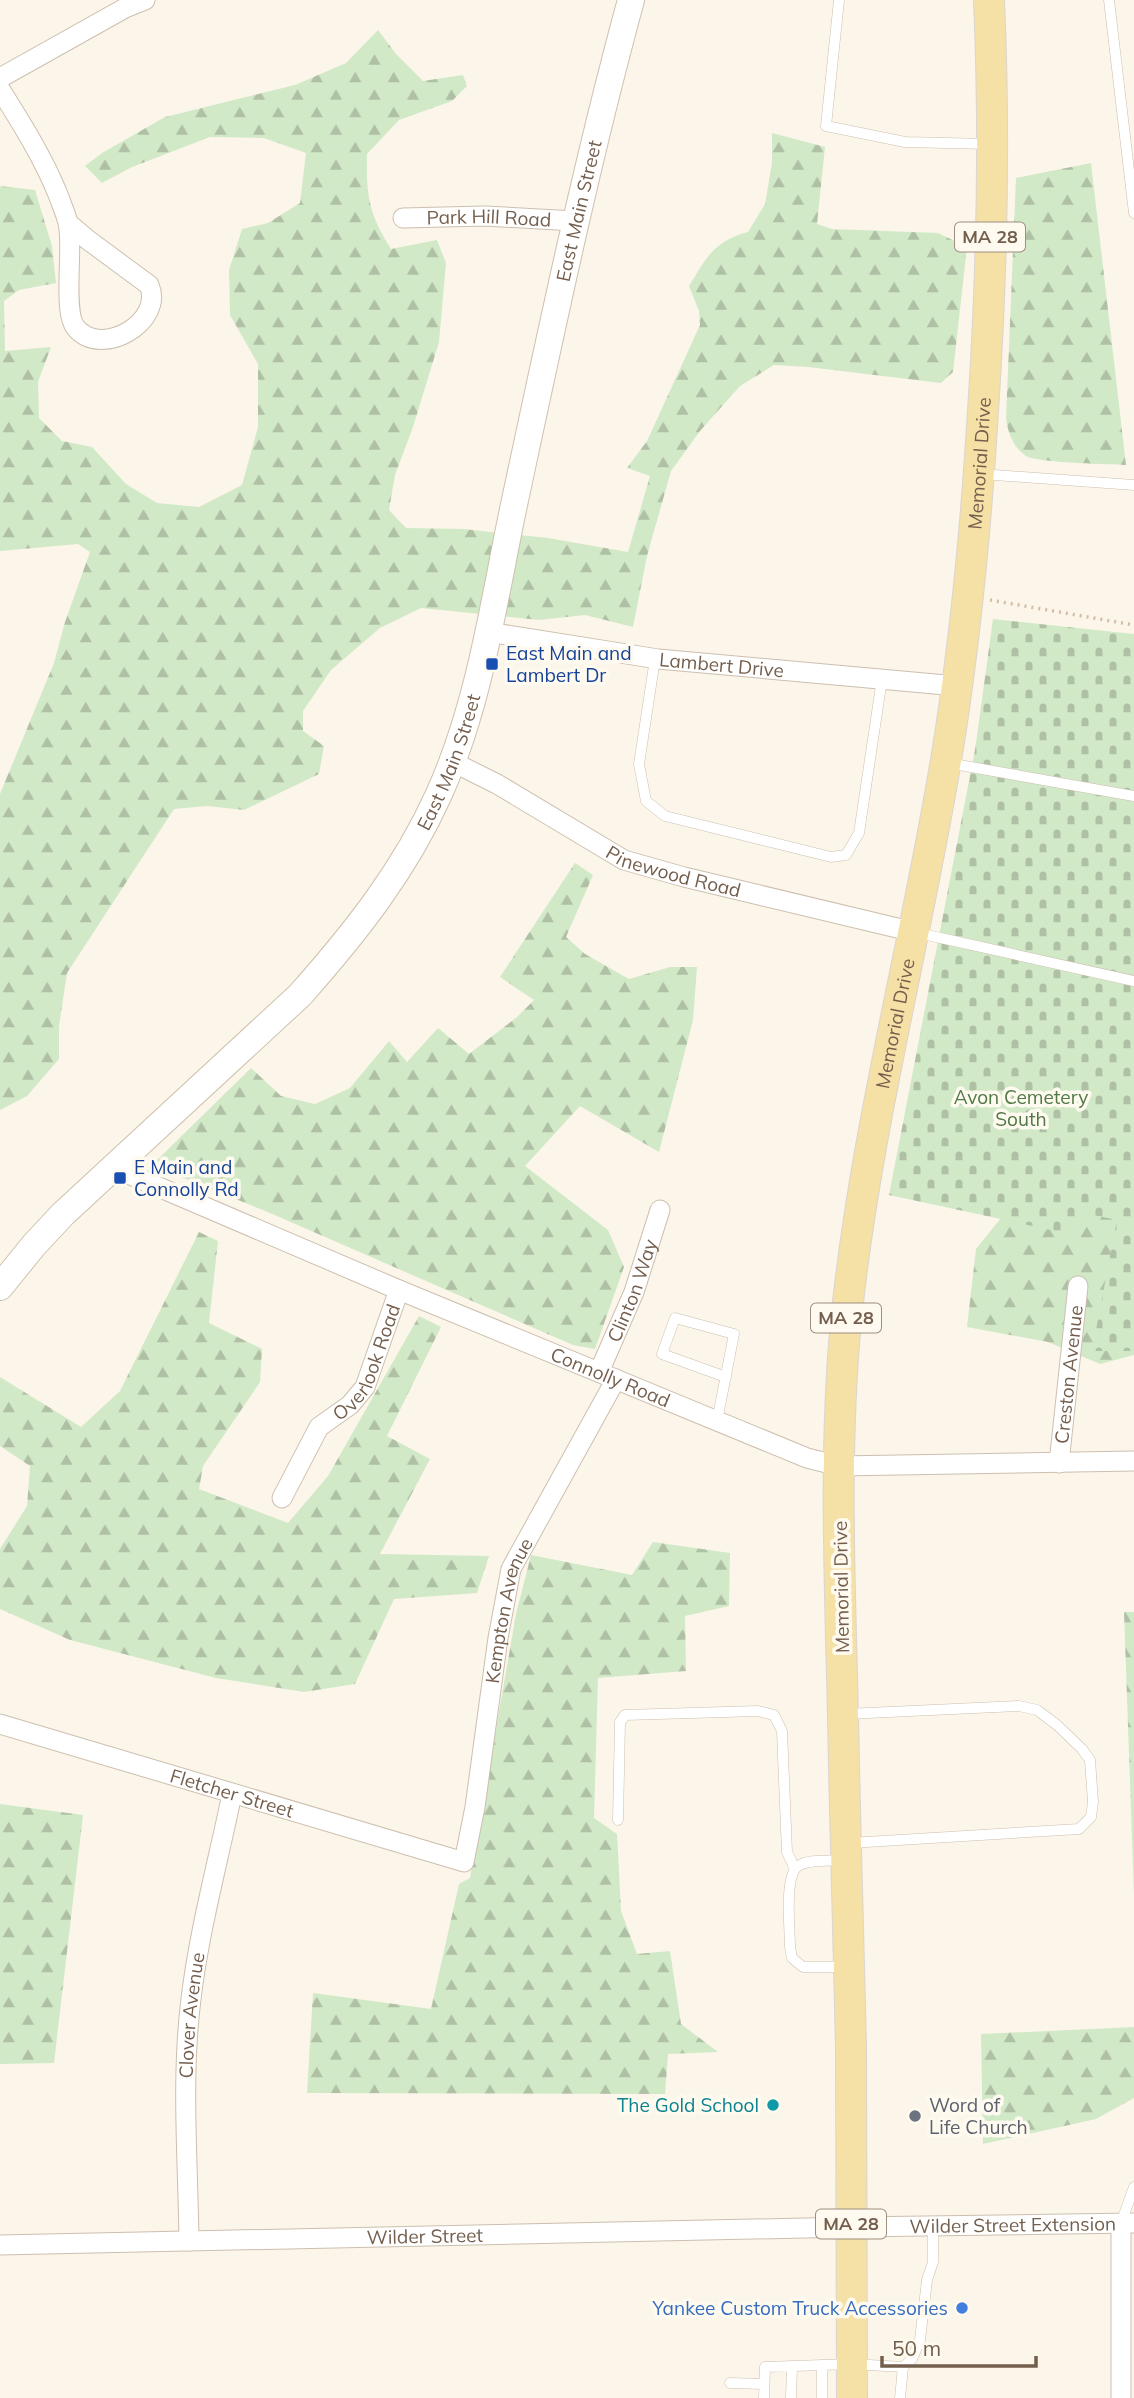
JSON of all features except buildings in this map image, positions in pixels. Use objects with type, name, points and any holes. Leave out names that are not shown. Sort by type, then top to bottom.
[{"type":"main road","name":"East Main Street","points":[[0,1287],[34,1245],[112,1167],[300,995],[346,942],[389,886],[415,843],[453,762],[473,695],[575,221],[631,0]]},
{"type":"main road","name":"Memorial Drive","points":[[851,2227],[851,2051],[839,1466],[846,1324],[854,1252],[876,1124],[945,763],[968,596],[979,474],[990,280],[989,0]]},
{"type":"main road","name":"MA 28","points":[[851,2227],[852,2398]]},
{"type":"street","points":[[0,78],[125,8],[145,0]]},
{"type":"street","points":[[0,89],[49,173],[68,223],[70,309],[74,326],[87,337],[99,341],[132,330],[145,316],[151,300],[149,285],[68,223]]},
{"type":"street","name":"Park Hill Road","points":[[403,218],[485,216],[575,221]]},
{"type":"street","name":"Lambert Drive","points":[[488,632],[655,659],[957,686]]},
{"type":"street","name":"Pinewood Road","points":[[453,762],[497,784],[624,860],[914,932]]},
{"type":"street","name":"Connolly Road","points":[[112,1167],[399,1290],[807,1458],[839,1466],[1134,1461]]},
{"type":"street","name":"Clinton Way","points":[[607,1376],[660,1210]]},
{"type":"street","name":"Creston Avenue","points":[[1059,1463],[1078,1286]]},
{"type":"street","name":"Overlook Road","points":[[282,1498],[319,1427],[350,1405],[365,1387],[399,1290]]},
{"type":"street","name":"Kempton Avenue","points":[[464,1862],[475,1807],[498,1638],[511,1569],[607,1376]]},
{"type":"street","name":"Fletcher Street","points":[[0,1724],[464,1862]]},
{"type":"street","name":"Clover Avenue","points":[[189,2241],[186,2061],[189,2011],[196,1964],[232,1794]]},
{"type":"street","points":[[1121,2398],[1127,2224]]},
{"type":"street","name":"Wilder Street Extension","points":[[851,2227],[1127,2224]]},
{"type":"street","name":"Wilder Street","points":[[0,2245],[851,2227]]},
{"type":"lane","points":[[839,0],[826,127],[905,142],[991,144]]},
{"type":"lane","points":[[1109,0],[1134,213]]},
{"type":"lane","points":[[979,474],[1134,485]]},
{"type":"lane","points":[[655,659],[639,764],[646,802],[666,816],[831,857],[846,855],[859,833],[883,679]]},
{"type":"lane","points":[[945,763],[1134,796]]},
{"type":"lane","points":[[914,932],[1134,981]]},
{"type":"lane","points":[[717,1421],[726,1377],[734,1334],[675,1318],[662,1354],[726,1377]]},
{"type":"lane","points":[[843,1714],[1019,1706],[1037,1710],[1058,1725],[1090,1760],[1093,1802],[1091,1817],[1079,1829],[846,1852],[804,1863],[795,1869],[790,1877],[792,1958],[803,1967],[849,1967]]},
{"type":"lane","points":[[618,1821],[620,1722],[625,1715],[758,1711],[774,1715],[782,1731],[787,1852],[795,1869]]},
{"type":"lane","points":[[1127,2224],[1134,2188]]},
{"type":"lane","points":[[900,2398],[903,2367],[912,2359],[920,2340],[927,2280],[933,2262],[933,2227]]},
{"type":"lane","points":[[764,2398],[765,2367],[852,2364],[903,2367]]},
{"type":"lane","points":[[822,2365],[822,2398]]},
{"type":"lane","points":[[791,2398],[792,2366]]},
{"type":"lane","points":[[730,2383],[764,2384]]},
{"type":"path","points":[[968,596],[1134,625]]},
{"type":"green space","points":[[378,30],[396,54],[423,81],[463,75],[467,86],[452,101],[399,120],[367,154],[370,204],[391,249],[437,240],[446,263],[439,342],[395,475],[389,510],[406,528],[463,529],[548,538],[628,552],[650,476],[627,468],[647,441],[700,325],[699,311],[689,286],[719,245],[748,232],[765,204],[772,163],[772,133],[825,147],[817,224],[832,229],[938,233],[967,247],[953,372],[941,383],[774,365],[740,386],[700,431],[671,471],[647,556],[633,627],[585,615],[539,620],[421,608],[380,628],[331,670],[303,711],[303,731],[324,746],[319,774],[244,810],[207,806],[174,809],[67,973],[59,1026],[59,1059],[27,1096],[0,1110],[0,794],[54,663],[65,622],[90,552],[78,544],[0,551],[0,186],[35,190],[52,246],[56,283],[19,290],[4,301],[5,351],[51,347],[38,382],[39,418],[62,441],[92,447],[126,484],[157,503],[199,507],[242,485],[258,427],[258,364],[230,315],[229,270],[242,229],[268,223],[300,203],[306,153],[264,138],[210,137],[132,167],[102,183],[85,166],[102,153],[165,117],[295,85],[346,63]]},
{"type":"green space","points":[[1091,163],[1126,465],[1058,462],[1026,456],[1012,439],[1006,418],[1016,178]]},
{"type":"green space","name":"Avon Cemetery South","points":[[993,619],[1134,634],[1134,1351],[1092,1351],[1117,1220],[1084,1213],[1079,1236],[889,1195],[975,750]]},
{"type":"green space","points":[[575,863],[593,875],[566,937],[585,954],[629,979],[670,967],[697,967],[693,1020],[659,1152],[580,1106],[525,1166],[608,1230],[624,1267],[595,1349],[573,1345],[270,1213],[152,1165],[251,1068],[281,1096],[315,1104],[350,1088],[389,1041],[407,1062],[438,1028],[469,1054],[517,1017],[534,1000],[500,977]]},
{"type":"green space","points":[[1009,1208],[1134,1210],[1134,1355],[1100,1364],[1048,1342],[967,1327],[976,1249]]},
{"type":"green space","points":[[199,1232],[218,1241],[209,1323],[262,1349],[260,1382],[203,1466],[199,1489],[288,1523],[328,1476],[419,1316],[441,1327],[387,1436],[430,1459],[380,1554],[489,1556],[477,1593],[394,1599],[355,1684],[304,1692],[216,1678],[70,1640],[0,1609],[0,1549],[27,1506],[30,1466],[0,1446],[0,1377],[81,1427],[120,1391]]},
{"type":"green space","points":[[653,1542],[730,1553],[729,1606],[685,1616],[686,1671],[598,1678],[594,1818],[617,1834],[621,1911],[637,1954],[670,1951],[681,2024],[718,2052],[668,2054],[665,2094],[307,2093],[313,1993],[431,2009],[459,1884],[470,1878],[516,1614],[531,1555],[632,1575]]},
{"type":"green space","points":[[1124,1612],[1134,1612],[1134,1896]]},
{"type":"green space","points":[[0,1804],[83,1815],[54,2063],[0,2064]]},
{"type":"green space","points":[[1134,2027],[1134,2098],[1096,2119],[983,2144],[981,2034]]},
{"type":"place","name":"East Main and Lambert Dr","points":[[492,664]]},
{"type":"place","name":"E Main and Connolly Rd","points":[[120,1178]]},
{"type":"place","name":"The Gold School","points":[[773,2105]]},
{"type":"place","name":"Word of Life Church","points":[[915,2116]]},
{"type":"place","name":"Yankee Custom Truck Accessories","points":[[962,2308]]}]
